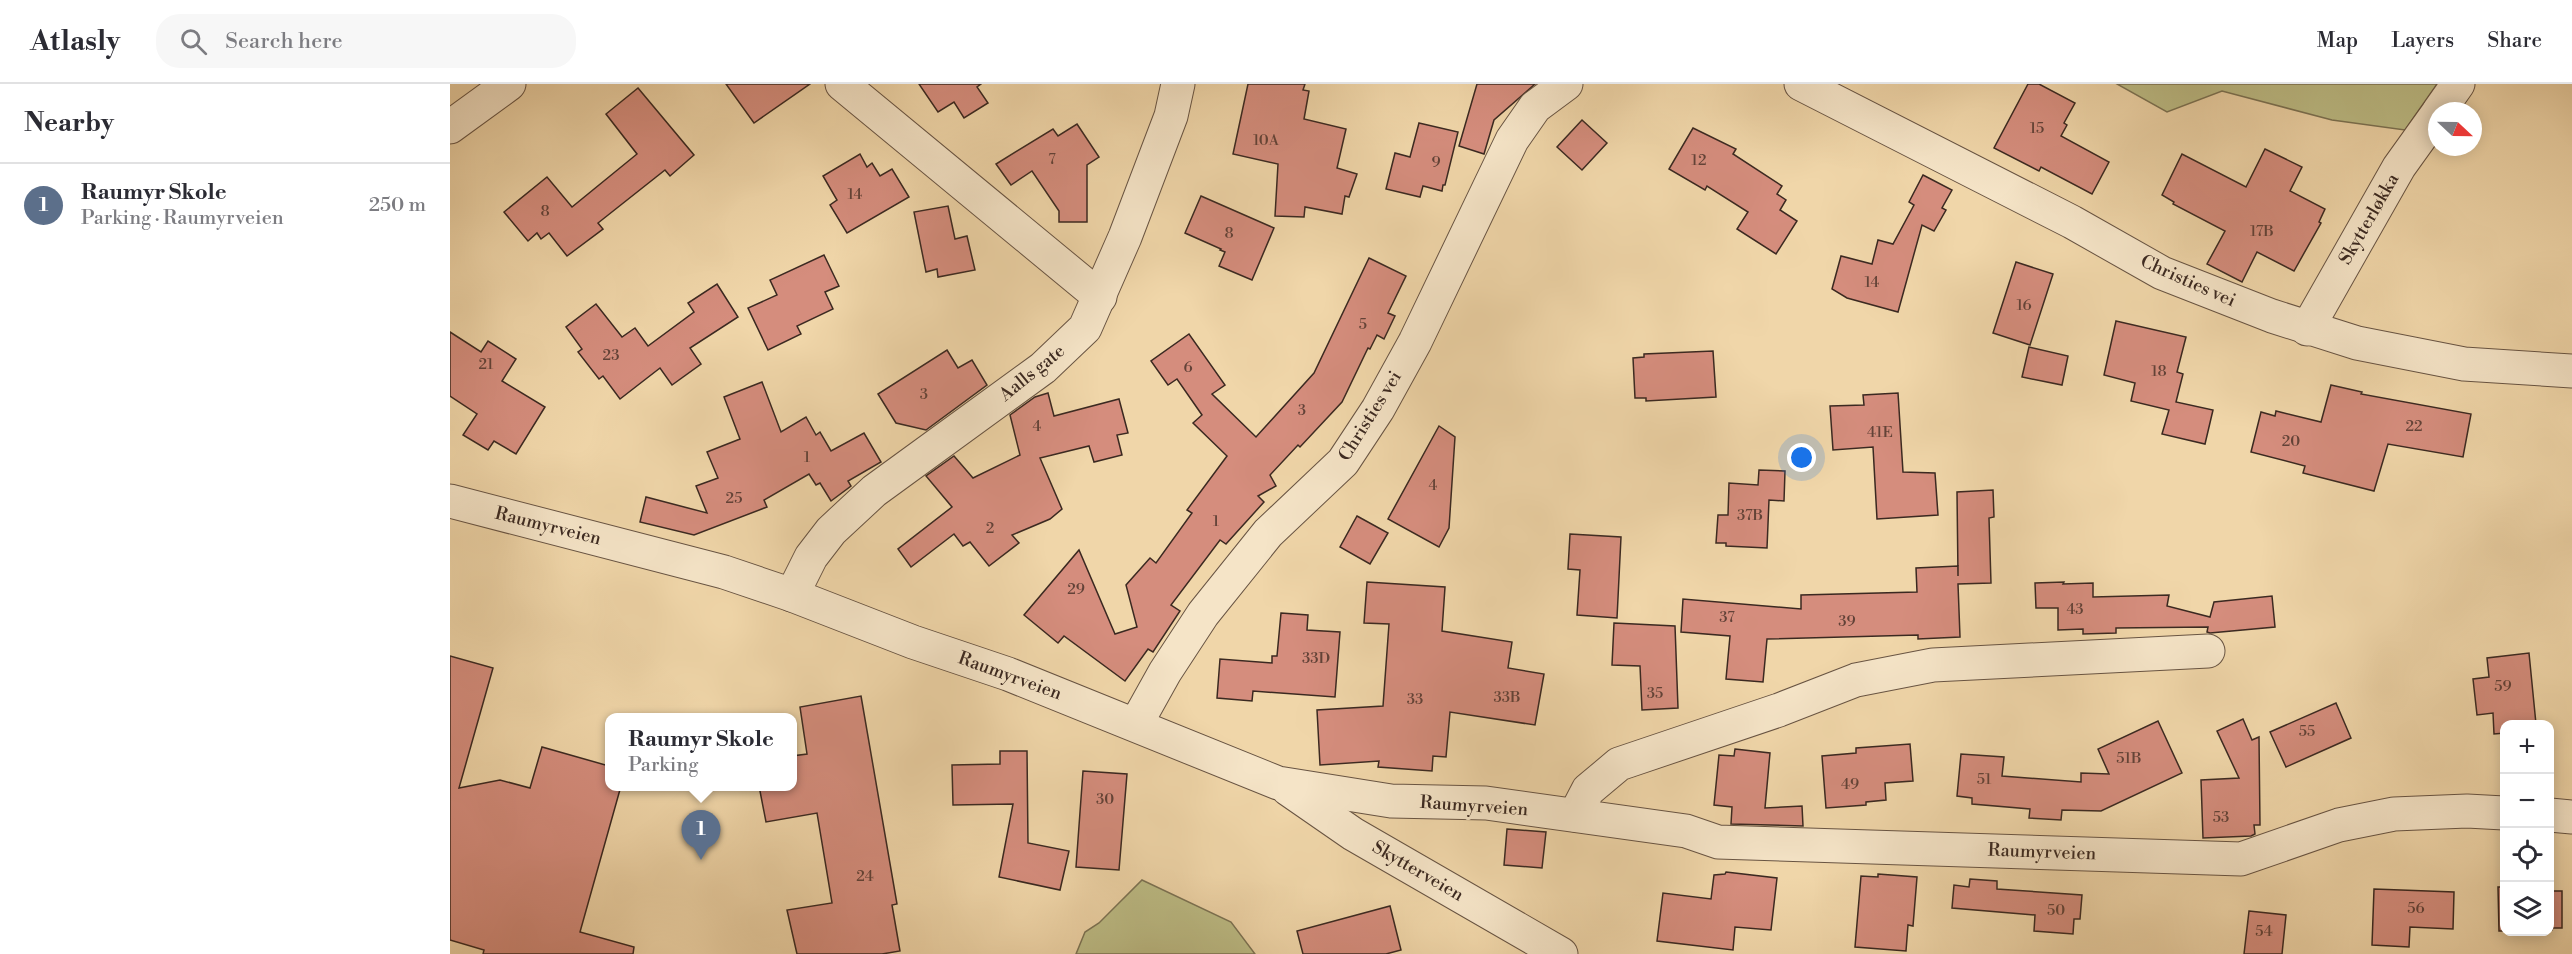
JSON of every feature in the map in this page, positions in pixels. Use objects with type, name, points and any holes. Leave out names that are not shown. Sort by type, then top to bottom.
[{"type":"street","points":[[450,127],[509,84]]},
{"type":"street","points":[[842,84],[1100,297]]},
{"type":"street","name":"Aalls gate","points":[[792,595],[812,557],[831,531],[873,491],[1043,368],[1085,328],[1100,297],[1171,116],[1178,84]]},
{"type":"street","name":"Christies vei","points":[[1136,724],[1165,672],[1203,614],[1268,533],[1343,462],[1355,445],[1378,410],[1415,342],[1512,140],[1535,107],[1566,84]]},
{"type":"street","name":"Christies vei","points":[[1801,84],[2072,222],[2162,273],[2307,329],[2357,343],[2464,363],[2572,371]]},
{"type":"street","name":"Skytterløkka","points":[[2445,102],[2458,84]]},
{"type":"street","name":"Skytterløkka","points":[[2307,329],[2399,167],[2428,126]]},
{"type":"street","name":"Raumyrveien","points":[[450,501],[724,572],[792,595],[913,642],[1008,674],[1278,783],[1391,801],[1486,803],[1686,831],[1718,842],[2241,859],[2339,825],[2394,813],[2467,811],[2500,813]]},
{"type":"street","points":[[1575,815],[1588,790],[1619,764],[1779,710],[1856,680],[1933,665],[2208,651]]},
{"type":"street","name":"Skytterveien","points":[[1278,783],[1353,834],[1561,954]]},
{"type":"street","points":[[2554,815],[2572,817]]},
{"type":"green space","points":[[2117,84],[2437,84],[2405,130],[2332,120],[2222,91],[2167,112]]},
{"type":"green space","points":[[1142,880],[1231,922],[1255,954],[1076,954],[1085,932],[1099,923]]},
{"type":"building","points":[[726,84],[810,84],[754,123]]},
{"type":"building","points":[[919,84],[981,84],[977,87],[988,103],[964,118],[954,102],[938,112]]},
{"type":"building","points":[[1248,84],[1305,84],[1303,90],[1309,91],[1304,119],[1346,129],[1337,168],[1357,174],[1349,197],[1345,196],[1342,214],[1305,207],[1304,217],[1275,216],[1278,164],[1233,154]]},
{"type":"building","points":[[1477,84],[1535,84],[1494,120],[1484,154],[1459,146]]},
{"type":"building","points":[[2028,84],[2039,84],[2075,103],[2064,123],[2067,125],[2061,136],[2109,162],[2092,194],[2041,167],[2039,171],[1994,148]]},
{"type":"building","points":[[638,88],[694,155],[670,176],[665,170],[598,223],[603,229],[567,256],[549,233],[541,239],[537,233],[528,241],[504,212],[547,177],[572,207],[637,154],[606,114]]},
{"type":"building","points":[[1582,120],[1607,143],[1582,170],[1557,147]]},
{"type":"building","points":[[1419,123],[1458,132],[1442,191],[1423,186],[1420,197],[1386,189],[1395,153],[1410,157]]},
{"type":"building","points":[[1077,124],[1099,157],[1087,165],[1087,222],[1059,222],[1059,211],[1032,171],[1011,185],[996,164],[1053,129],[1058,136]]},
{"type":"building","points":[[1693,128],[1736,149],[1733,154],[1782,186],[1777,194],[1786,200],[1780,210],[1797,221],[1776,254],[1737,229],[1748,212],[1707,186],[1705,190],[1669,169]]},
{"type":"building","points":[[2265,149],[2302,167],[2290,191],[2325,209],[2319,222],[2321,223],[2294,271],[2257,252],[2242,282],[2207,264],[2225,231],[2173,204],[2174,202],[2162,195],[2182,154],[2246,187]]},
{"type":"building","points":[[860,154],[867,167],[872,163],[880,176],[892,169],[909,197],[847,233],[830,205],[837,200],[823,176]]},
{"type":"building","points":[[1923,175],[1952,190],[1942,208],[1946,210],[1934,231],[1922,225],[1898,312],[1847,298],[1832,289],[1841,256],[1872,264],[1878,240],[1893,244],[1914,205],[1909,202]]},
{"type":"building","points":[[1201,196],[1274,228],[1252,280],[1219,266],[1225,252],[1221,249],[1185,233]]},
{"type":"building","points":[[948,206],[955,239],[967,236],[975,270],[938,277],[937,269],[926,272],[914,212]]},
{"type":"building","points":[[824,255],[839,286],[825,292],[833,309],[797,326],[801,334],[768,350],[748,308],[777,295],[770,280]]},
{"type":"building","points":[[1369,258],[1406,276],[1388,313],[1395,316],[1384,339],[1377,335],[1370,349],[1368,348],[1342,402],[1270,475],[1276,486],[1258,496],[1264,502],[1226,544],[1220,540],[1171,605],[1180,611],[1153,652],[1148,649],[1125,681],[1064,636],[1058,643],[1024,615],[1079,550],[1115,634],[1137,627],[1126,585],[1150,558],[1156,563],[1192,513],[1187,510],[1227,456],[1193,423],[1202,415],[1177,379],[1168,385],[1151,361],[1189,334],[1225,385],[1212,394],[1256,437],[1314,373]]},
{"type":"building","points":[[2016,262],[2053,274],[2030,345],[1993,333]]},
{"type":"building","points":[[717,284],[738,317],[690,348],[701,364],[672,385],[660,368],[620,399],[603,376],[599,379],[578,352],[582,349],[566,327],[596,304],[622,337],[635,328],[648,346],[694,312],[688,303]]},
{"type":"building","points":[[2116,321],[2186,337],[2177,372],[2183,374],[2176,402],[2213,410],[2205,444],[2162,434],[2169,410],[2131,401],[2135,383],[2104,375]]},
{"type":"building","points":[[450,332],[481,352],[488,341],[516,359],[502,381],[545,407],[516,454],[494,441],[488,450],[463,435],[477,414],[450,396]]},
{"type":"building","points":[[2029,347],[2068,356],[2062,385],[2022,377]]},
{"type":"building","points":[[947,350],[958,368],[972,360],[987,385],[926,430],[896,423],[878,394]]},
{"type":"building","points":[[1713,351],[1716,397],[1646,401],[1646,398],[1635,398],[1633,358],[1644,357],[1644,354]]},
{"type":"building","points":[[762,382],[781,432],[806,417],[816,435],[820,432],[831,451],[864,433],[881,462],[848,481],[851,486],[831,501],[820,483],[816,485],[809,474],[764,500],[767,507],[694,535],[640,522],[646,497],[707,513],[696,486],[718,478],[707,452],[740,439],[724,397]]},
{"type":"building","points":[[2331,385],[2362,392],[2361,394],[2471,414],[2463,457],[2388,444],[2374,491],[2303,473],[2305,466],[2251,452],[2261,412],[2275,416],[2276,411],[2321,422]]},
{"type":"building","points":[[1048,393],[1054,416],[1119,399],[1128,433],[1117,435],[1122,455],[1094,462],[1089,446],[1040,458],[1062,509],[1050,519],[1012,535],[1019,543],[989,566],[970,542],[963,546],[954,534],[911,567],[898,549],[952,507],[926,476],[954,456],[973,478],[1020,455],[1010,415],[1035,397]]},
{"type":"building","points":[[1898,393],[1903,472],[1935,473],[1938,515],[1877,519],[1873,447],[1833,450],[1830,406],[1864,405],[1863,395]]},
{"type":"building","points":[[1439,426],[1455,437],[1449,528],[1439,547],[1388,519]]},
{"type":"building","points":[[1759,470],[1785,471],[1784,501],[1769,500],[1767,548],[1726,546],[1726,543],[1716,543],[1718,515],[1728,515],[1729,483],[1758,485]]},
{"type":"building","points":[[1993,490],[1994,517],[1989,518],[1991,583],[1958,584],[1960,637],[1918,639],[1918,635],[1767,639],[1763,682],[1726,679],[1730,636],[1681,632],[1683,599],[1801,609],[1801,595],[1917,592],[1916,568],[1958,566],[1957,492]]},
{"type":"building","points":[[1357,516],[1388,533],[1370,564],[1340,547]]},
{"type":"building","points":[[1570,534],[1621,537],[1617,618],[1577,615],[1580,570],[1568,569]]},
{"type":"building","points":[[1367,582],[1445,587],[1442,631],[1512,642],[1508,668],[1544,674],[1535,725],[1450,712],[1446,757],[1433,756],[1432,771],[1378,767],[1379,761],[1320,765],[1317,710],[1383,706],[1389,624],[1364,623]]},
{"type":"building","points":[[2064,582],[2063,584],[2093,583],[2093,597],[2169,595],[2167,606],[2210,617],[2214,602],[2272,596],[2275,627],[2210,633],[2207,632],[2208,627],[2116,628],[2116,633],[2083,634],[2083,629],[2058,630],[2058,608],[2036,608],[2035,583]]},
{"type":"building","points":[[1281,613],[1308,615],[1307,630],[1340,632],[1335,697],[1253,691],[1252,701],[1217,698],[1220,659],[1272,663],[1272,656],[1277,656]]},
{"type":"building","points":[[1614,623],[1675,626],[1678,708],[1642,710],[1640,666],[1612,665]]},
{"type":"building","points":[[2529,653],[2536,720],[2500,720],[2500,733],[2494,734],[2493,713],[2477,715],[2473,679],[2489,677],[2487,658]]},
{"type":"building","points":[[450,656],[493,668],[459,788],[500,780],[530,788],[542,747],[605,765],[605,791],[620,791],[580,932],[634,947],[633,954],[483,954],[484,950],[450,940]]},
{"type":"building","points":[[861,696],[897,904],[892,905],[900,951],[882,954],[797,954],[787,910],[832,903],[817,813],[766,822],[760,791],[797,791],[797,755],[807,754],[800,707]]},
{"type":"building","points":[[2336,703],[2351,738],[2286,767],[2270,732]]},
{"type":"building","points":[[2243,719],[2252,740],[2259,737],[2260,825],[2254,825],[2255,834],[2251,836],[2203,838],[2201,780],[2239,778],[2217,731]]},
{"type":"building","points":[[2158,721],[2182,773],[2101,811],[2062,810],[2061,820],[2029,818],[2030,809],[1972,804],[1972,798],[1957,796],[1961,754],[2004,757],[2002,776],[2081,782],[2081,773],[2109,774],[2098,749]]},
{"type":"building","points":[[1910,744],[1913,781],[1885,783],[1886,800],[1866,802],[1866,805],[1826,808],[1822,756],[1856,753],[1856,748]]},
{"type":"building","points":[[1735,749],[1770,753],[1765,808],[1802,806],[1803,826],[1731,824],[1732,807],[1714,805],[1719,755],[1734,756]]},
{"type":"building","points":[[1000,751],[1027,751],[1028,843],[1069,851],[1060,890],[999,877],[1013,804],[953,805],[952,765],[1000,764]]},
{"type":"building","points":[[1083,771],[1127,774],[1119,870],[1076,867]]},
{"type":"building","points":[[1507,829],[1546,832],[1542,868],[1504,865]]},
{"type":"building","points":[[1726,872],[1777,878],[1771,930],[1735,927],[1733,950],[1657,941],[1663,893],[1711,899],[1714,875]]},
{"type":"building","points":[[1878,874],[1917,877],[1913,926],[1908,925],[1906,951],[1855,947],[1861,876],[1878,877]]},
{"type":"building","points":[[1970,879],[1997,881],[1997,889],[2082,895],[2080,919],[2074,919],[2073,934],[2034,931],[2035,915],[1952,908],[1954,885],[1969,887]]},
{"type":"building","points":[[2498,887],[2500,887],[2500,931]]},
{"type":"building","points":[[2374,889],[2454,892],[2453,929],[2410,927],[2409,947],[2372,945]]},
{"type":"building","points":[[2554,891],[2562,891],[2562,928],[2554,928]]},
{"type":"building","points":[[1390,906],[1401,950],[1386,954],[1303,954],[1297,931]]},
{"type":"building","points":[[2249,911],[2286,915],[2282,954],[2244,954]]},
{"type":"place","name":"Raumyr Skole","points":[[701,860]]}]
